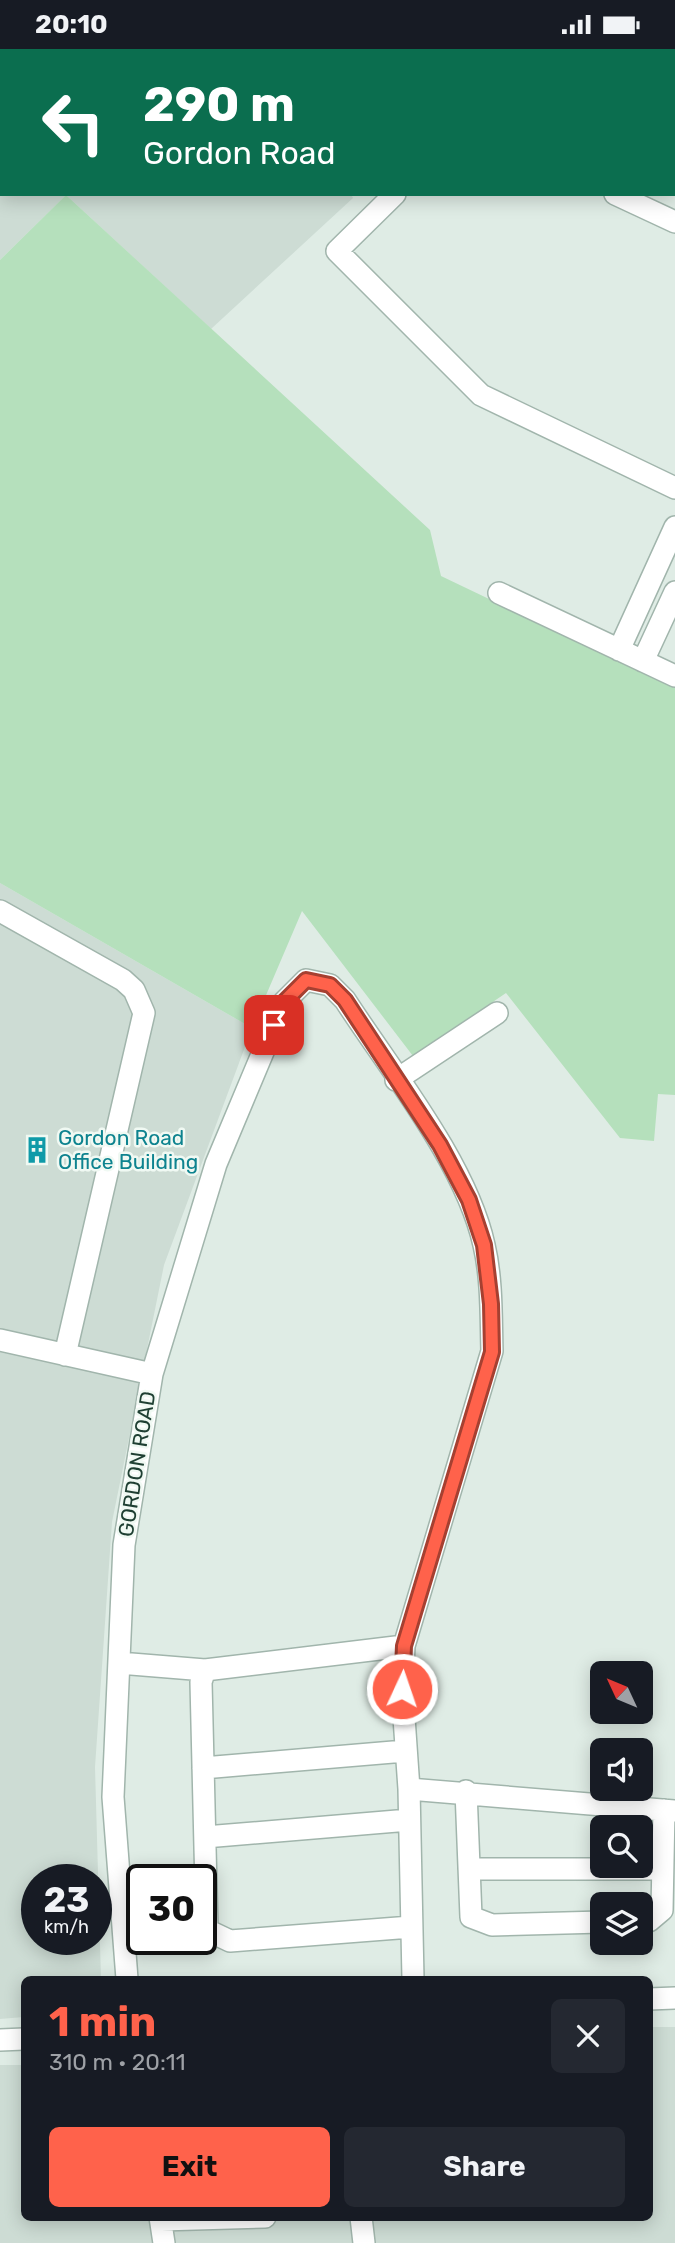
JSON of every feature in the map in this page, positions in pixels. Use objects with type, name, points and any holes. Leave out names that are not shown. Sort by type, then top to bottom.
[{"type":"street","points":[[393,196],[337,251],[481,395],[675,488]]},
{"type":"street","points":[[619,196],[675,222]]},
{"type":"street","points":[[619,650],[675,527]]},
{"type":"street","points":[[643,661],[675,592]]},
{"type":"street","points":[[499,593],[675,676]]},
{"type":"street","points":[[0,911],[123,981],[134,990],[144,1013],[65,1355]]},
{"type":"street","name":"GORDON ROAD","points":[[127,1976],[113,1797],[124,1545],[152,1374],[216,1164],[284,1002],[306,980],[330,985],[345,1000],[396,1080]]},
{"type":"street","points":[[413,1976],[409,1789],[402,1689],[404,1646],[492,1352],[484,1245],[469,1200],[440,1145],[396,1080],[497,1013]]},
{"type":"street","points":[[0,1340],[152,1374]]},
{"type":"street","points":[[119,1663],[205,1670],[404,1646]]},
{"type":"street","points":[[205,1670],[201,1682],[207,1930],[230,1941],[411,1927]]},
{"type":"street","points":[[203,1767],[405,1751]]},
{"type":"street","points":[[409,1789],[466,1791],[669,1810],[662,1869],[662,1910],[653,1917]]},
{"type":"street","points":[[466,1791],[471,1917],[492,1924],[590,1922]]},
{"type":"street","points":[[205,1837],[409,1820]]},
{"type":"street","points":[[469,1869],[662,1869]]},
{"type":"street","points":[[653,1999],[675,1998]]},
{"type":"street","points":[[0,2041],[21,2039]]},
{"type":"street","points":[[160,2221],[164,2243]]},
{"type":"street","points":[[361,2221],[364,2243]]},
{"type":"shaded area","points":[[0,196],[65,196],[0,260]]},
{"type":"shaded area","points":[[67,196],[352,196],[353,198],[211,329]]},
{"type":"shaded area","points":[[0,883],[252,1028],[164,1265],[112,1522],[95,1767],[98,1864],[21,1864],[21,1955],[100,1955],[101,1976],[21,1976],[21,2017],[0,2019]]},
{"type":"shaded area","points":[[653,2027],[675,2027],[675,2243],[0,2243],[0,2065],[21,2065],[21,2221],[653,2221]]},
{"type":"green space","points":[[67,196],[430,530],[441,576],[675,688],[675,1095],[658,1094],[654,1141],[620,1138],[506,993],[413,1056],[302,911],[252,1028],[0,883],[0,260]]},
{"type":"place","name":"Gordon Road Office Building","points":[[37,1150]]},
{"type":"route","points":[[274,1025],[284,1002],[306,980],[330,985],[345,1000],[440,1145],[469,1200],[484,1245],[491,1304],[492,1352],[475,1417],[404,1646],[402,1689]]}]
